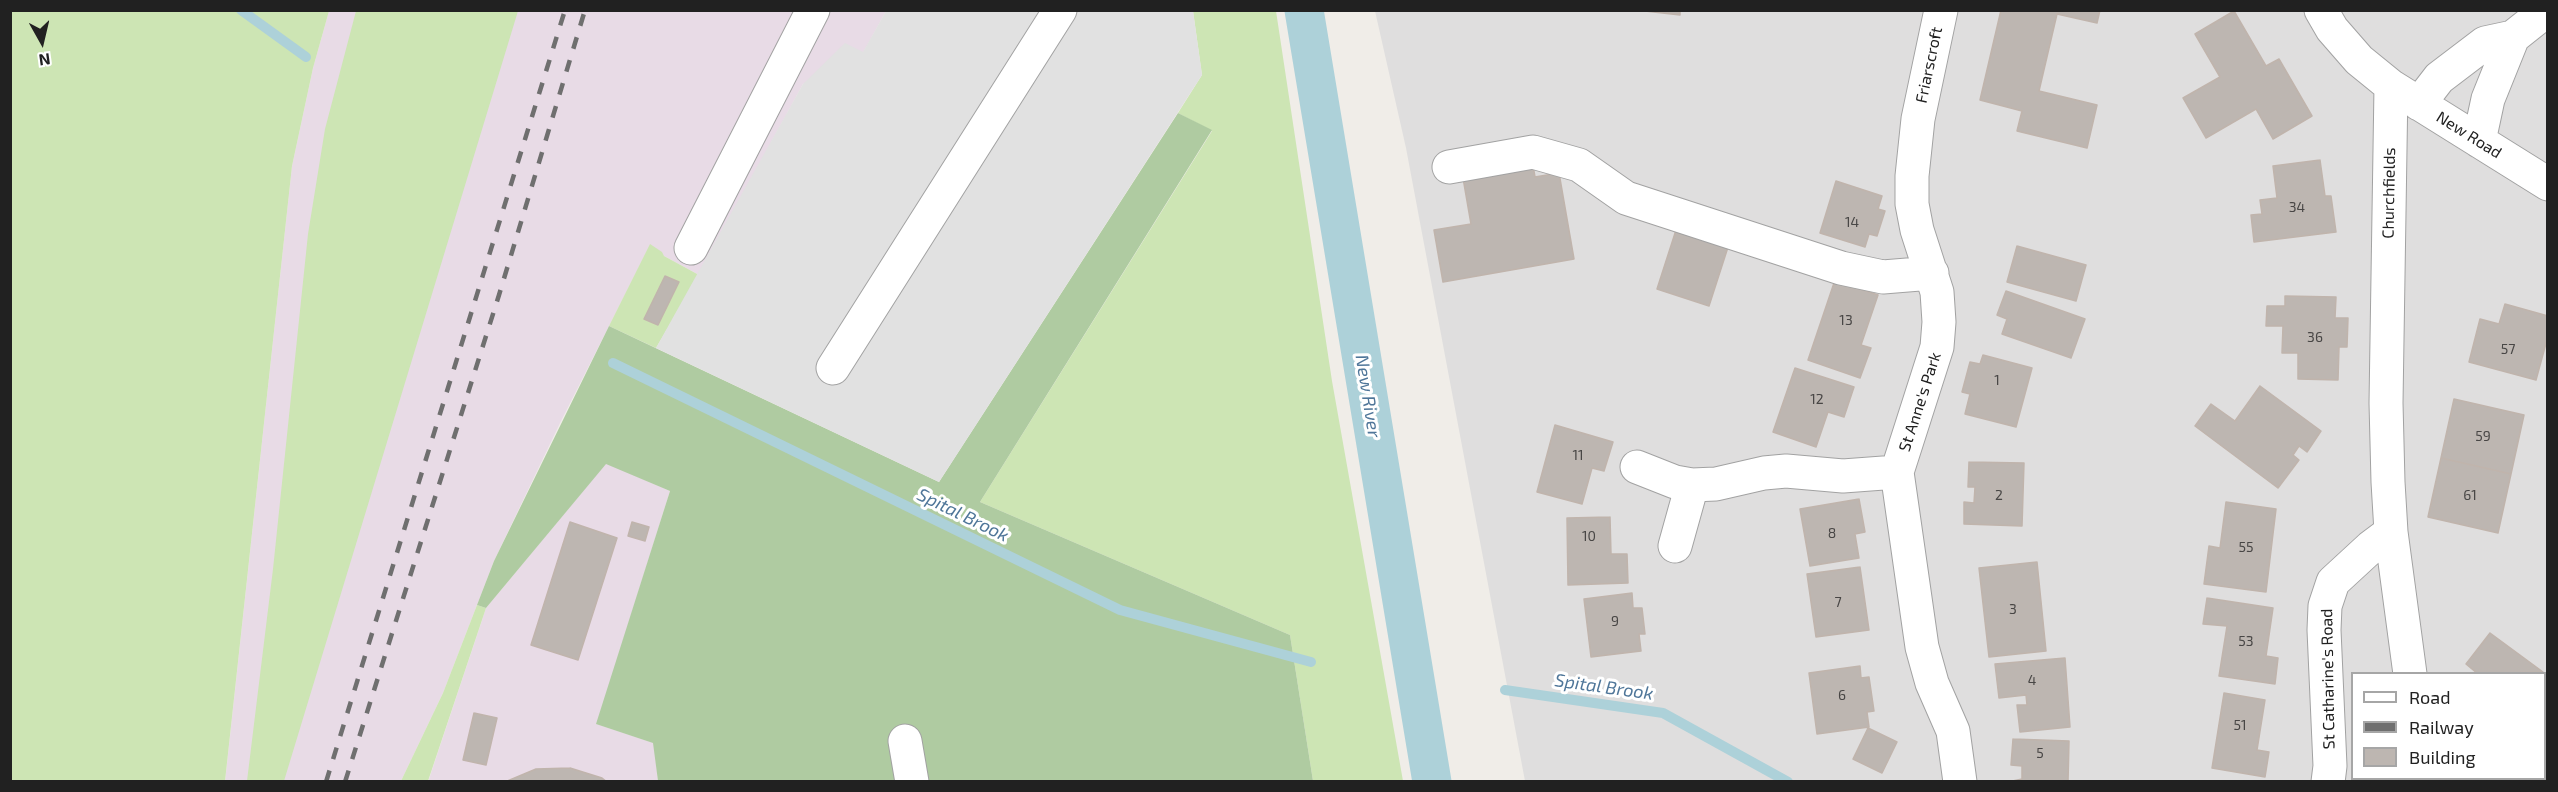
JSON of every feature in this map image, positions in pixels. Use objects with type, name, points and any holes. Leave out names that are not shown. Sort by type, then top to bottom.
[{"type":"street","points":[[691,248],[813,10]]},
{"type":"street","points":[[833,368],[1060,10]]},
{"type":"street","name":"Friarscroft","points":[[1918,119],[1941,10]]},
{"type":"street","points":[[2321,10],[2332,29],[2359,60],[2391,86]]},
{"type":"street","points":[[2419,104],[2439,78],[2485,43],[2513,37],[2547,10]]},
{"type":"street","points":[[2479,141],[2488,99],[2513,37]]},
{"type":"street","name":"New Road","points":[[2391,86],[2547,184]]},
{"type":"street","name":"Churchfields","points":[[2391,86],[2386,403],[2391,532]]},
{"type":"street","name":"St Anne's Park","points":[[1918,119],[1912,176],[1912,204],[1917,230],[1932,273],[1938,302],[1937,346],[1897,472],[1922,647],[1932,683],[1953,731],[1960,782]]},
{"type":"street","points":[[1449,167],[1533,152],[1579,165],[1626,198],[1841,268],[1883,277],[1932,273]]},
{"type":"street","name":"St Anne's Park","points":[[1637,467],[1675,483],[1692,485],[1716,484],[1764,472],[1786,471],[1851,476],[1897,472]]},
{"type":"street","points":[[1675,546],[1692,485]]},
{"type":"street","points":[[2391,532],[2410,672]]},
{"type":"street","name":"St Catharine's Road","points":[[2328,782],[2330,766],[2325,606],[2333,582],[2391,532]]},
{"type":"street","points":[[905,741],[912,782]]},
{"type":"shaded area","points":[[329,11],[886,11],[863,53],[803,84],[699,275],[664,256],[650,245],[561,421],[494,561],[443,693],[401,781],[225,782],[292,166],[313,68]]},
{"type":"shaded area","points":[[886,11],[1193,11],[1202,75],[939,482],[656,348],[803,84],[845,43],[863,52]]},
{"type":"shaded area","points":[[1375,11],[2547,11],[2547,781],[1525,781],[1406,148]]},
{"type":"shaded area","points":[[606,463],[670,491],[597,724],[654,743],[658,781],[428,782],[486,608]]},
{"type":"green space","points":[[10,11],[329,11],[313,68],[292,166],[225,781],[11,781]]},
{"type":"green space","points":[[356,11],[518,11],[284,781],[247,781],[273,569],[308,234],[325,129]]},
{"type":"green space","points":[[1193,11],[1276,11],[1332,381],[1403,781],[1313,781],[1290,635],[980,502],[1212,131],[1178,113],[1202,75]]},
{"type":"green space","points":[[1178,113],[1212,130],[980,502],[1290,635],[1313,781],[658,781],[653,743],[596,724],[670,491],[606,464],[486,608],[477,605],[494,561],[609,326],[939,482]]},
{"type":"green space","points":[[650,244],[664,256],[699,275],[656,348],[609,326]]},
{"type":"green space","points":[[477,605],[486,608],[428,781],[401,781],[443,693]]},
{"type":"building","points":[[1636,10],[1680,10],[1680,15]]},
{"type":"building","points":[[2001,10],[2100,10],[2097,23],[2057,14],[2039,91],[2097,105],[2087,148],[2017,131],[2022,111],[1980,100]]},
{"type":"building","points":[[2234,11],[2266,66],[2279,59],[2312,116],[2273,139],[2256,109],[2206,138],[2183,98],[2220,77],[2195,34]]},
{"type":"building","points":[[1532,160],[1535,177],[1559,173],[1574,259],[1443,282],[1434,230],[1471,224],[1462,172]]},
{"type":"building","points":[[2320,160],[2325,196],[2331,196],[2336,232],[2254,242],[2251,215],[2262,214],[2260,200],[2277,198],[2273,166]]},
{"type":"building","points":[[1836,181],[1882,196],[1878,209],[1885,211],[1877,236],[1869,234],[1865,247],[1820,233]]},
{"type":"building","points":[[1677,227],[1729,244],[1709,306],[1657,289]]},
{"type":"building","points":[[2017,246],[2086,265],[2076,301],[2007,282]]},
{"type":"building","points":[[665,276],[679,282],[658,325],[644,319]]},
{"type":"building","points":[[1835,280],[1878,295],[1861,345],[1871,348],[1860,378],[1808,360]]},
{"type":"building","points":[[2006,291],[2085,319],[2071,358],[2002,334],[2007,319],[1997,315]]},
{"type":"building","points":[[2285,296],[2336,297],[2335,318],[2348,318],[2347,347],[2339,347],[2338,380],[2298,379],[2298,353],[2282,353],[2283,326],[2266,326],[2267,306],[2285,306]]},
{"type":"building","points":[[2505,304],[2548,316],[2548,336],[2536,380],[2469,362],[2480,319],[2499,324]]},
{"type":"building","points":[[1983,355],[2032,368],[2016,427],[1965,414],[1970,394],[1962,392],[1970,362],[1980,364]]},
{"type":"building","points":[[1795,368],[1854,387],[1844,417],[1828,412],[1816,447],[1773,432]]},
{"type":"building","points":[[2260,386],[2321,431],[2307,452],[2299,446],[2293,455],[2299,460],[2278,488],[2195,426],[2211,404],[2235,421]]},
{"type":"building","points":[[2454,399],[2524,415],[2511,474],[2441,458]]},
{"type":"building","points":[[1555,425],[1613,442],[1604,471],[1592,468],[1582,504],[1537,492]]},
{"type":"building","points":[[2441,458],[2511,474],[2498,533],[2428,517]]},
{"type":"building","points":[[1969,462],[2024,463],[2022,526],[1964,524],[1964,502],[1974,503],[1975,487],[1968,487]]},
{"type":"building","points":[[1859,499],[1865,532],[1855,534],[1859,558],[1810,566],[1800,509]]},
{"type":"building","points":[[2226,502],[2276,509],[2266,592],[2204,584],[2209,546],[2220,548]]},
{"type":"building","points":[[1610,517],[1611,554],[1627,554],[1628,583],[1568,585],[1567,518]]},
{"type":"building","points":[[570,522],[617,538],[578,660],[531,645]]},
{"type":"building","points":[[632,522],[649,527],[645,541],[628,536]]},
{"type":"building","points":[[2037,562],[2046,651],[1989,657],[1979,568]]},
{"type":"building","points":[[1860,567],[1869,630],[1816,637],[1807,574]]},
{"type":"building","points":[[1632,593],[1633,608],[1642,608],[1645,634],[1639,634],[1641,651],[1591,657],[1584,599]]},
{"type":"building","points":[[2207,598],[2273,608],[2266,656],[2278,658],[2275,684],[2219,676],[2227,626],[2203,624]]},
{"type":"building","points":[[2490,633],[2543,672],[2476,672],[2466,664]]},
{"type":"building","points":[[2065,658],[2070,727],[2020,732],[2017,705],[2027,705],[2026,695],[1999,698],[1995,664]]},
{"type":"building","points":[[1860,666],[1861,678],[1869,677],[1874,711],[1867,712],[1869,727],[1817,734],[1809,673]]},
{"type":"building","points":[[2548,676],[2548,746],[2546,745],[2546,678]]},
{"type":"building","points":[[2224,693],[2265,700],[2257,750],[2269,752],[2265,777],[2212,768]]},
{"type":"building","points":[[474,713],[497,718],[486,765],[463,760]]},
{"type":"building","points":[[1868,728],[1897,742],[1882,773],[1853,759]]},
{"type":"building","points":[[2013,739],[2069,741],[2068,782],[2008,782],[2022,779],[2022,766],[2011,765]]},
{"type":"building","points":[[570,768],[602,778],[607,782],[505,782],[536,769]]},
{"type":"waterway","name":"Spital Brook","points":[[241,10],[306,57]]},
{"type":"waterway","name":"New River","points":[[1304,10],[1432,782]]},
{"type":"waterway","name":"Spital Brook","points":[[613,363],[1120,610],[1311,662]]},
{"type":"waterway","name":"Spital Brook","points":[[1505,690],[1663,713],[1788,782]]},
{"type":"railway","points":[[326,782],[565,10]]},
{"type":"railway","points":[[345,782],[499,295],[585,10]]}]
